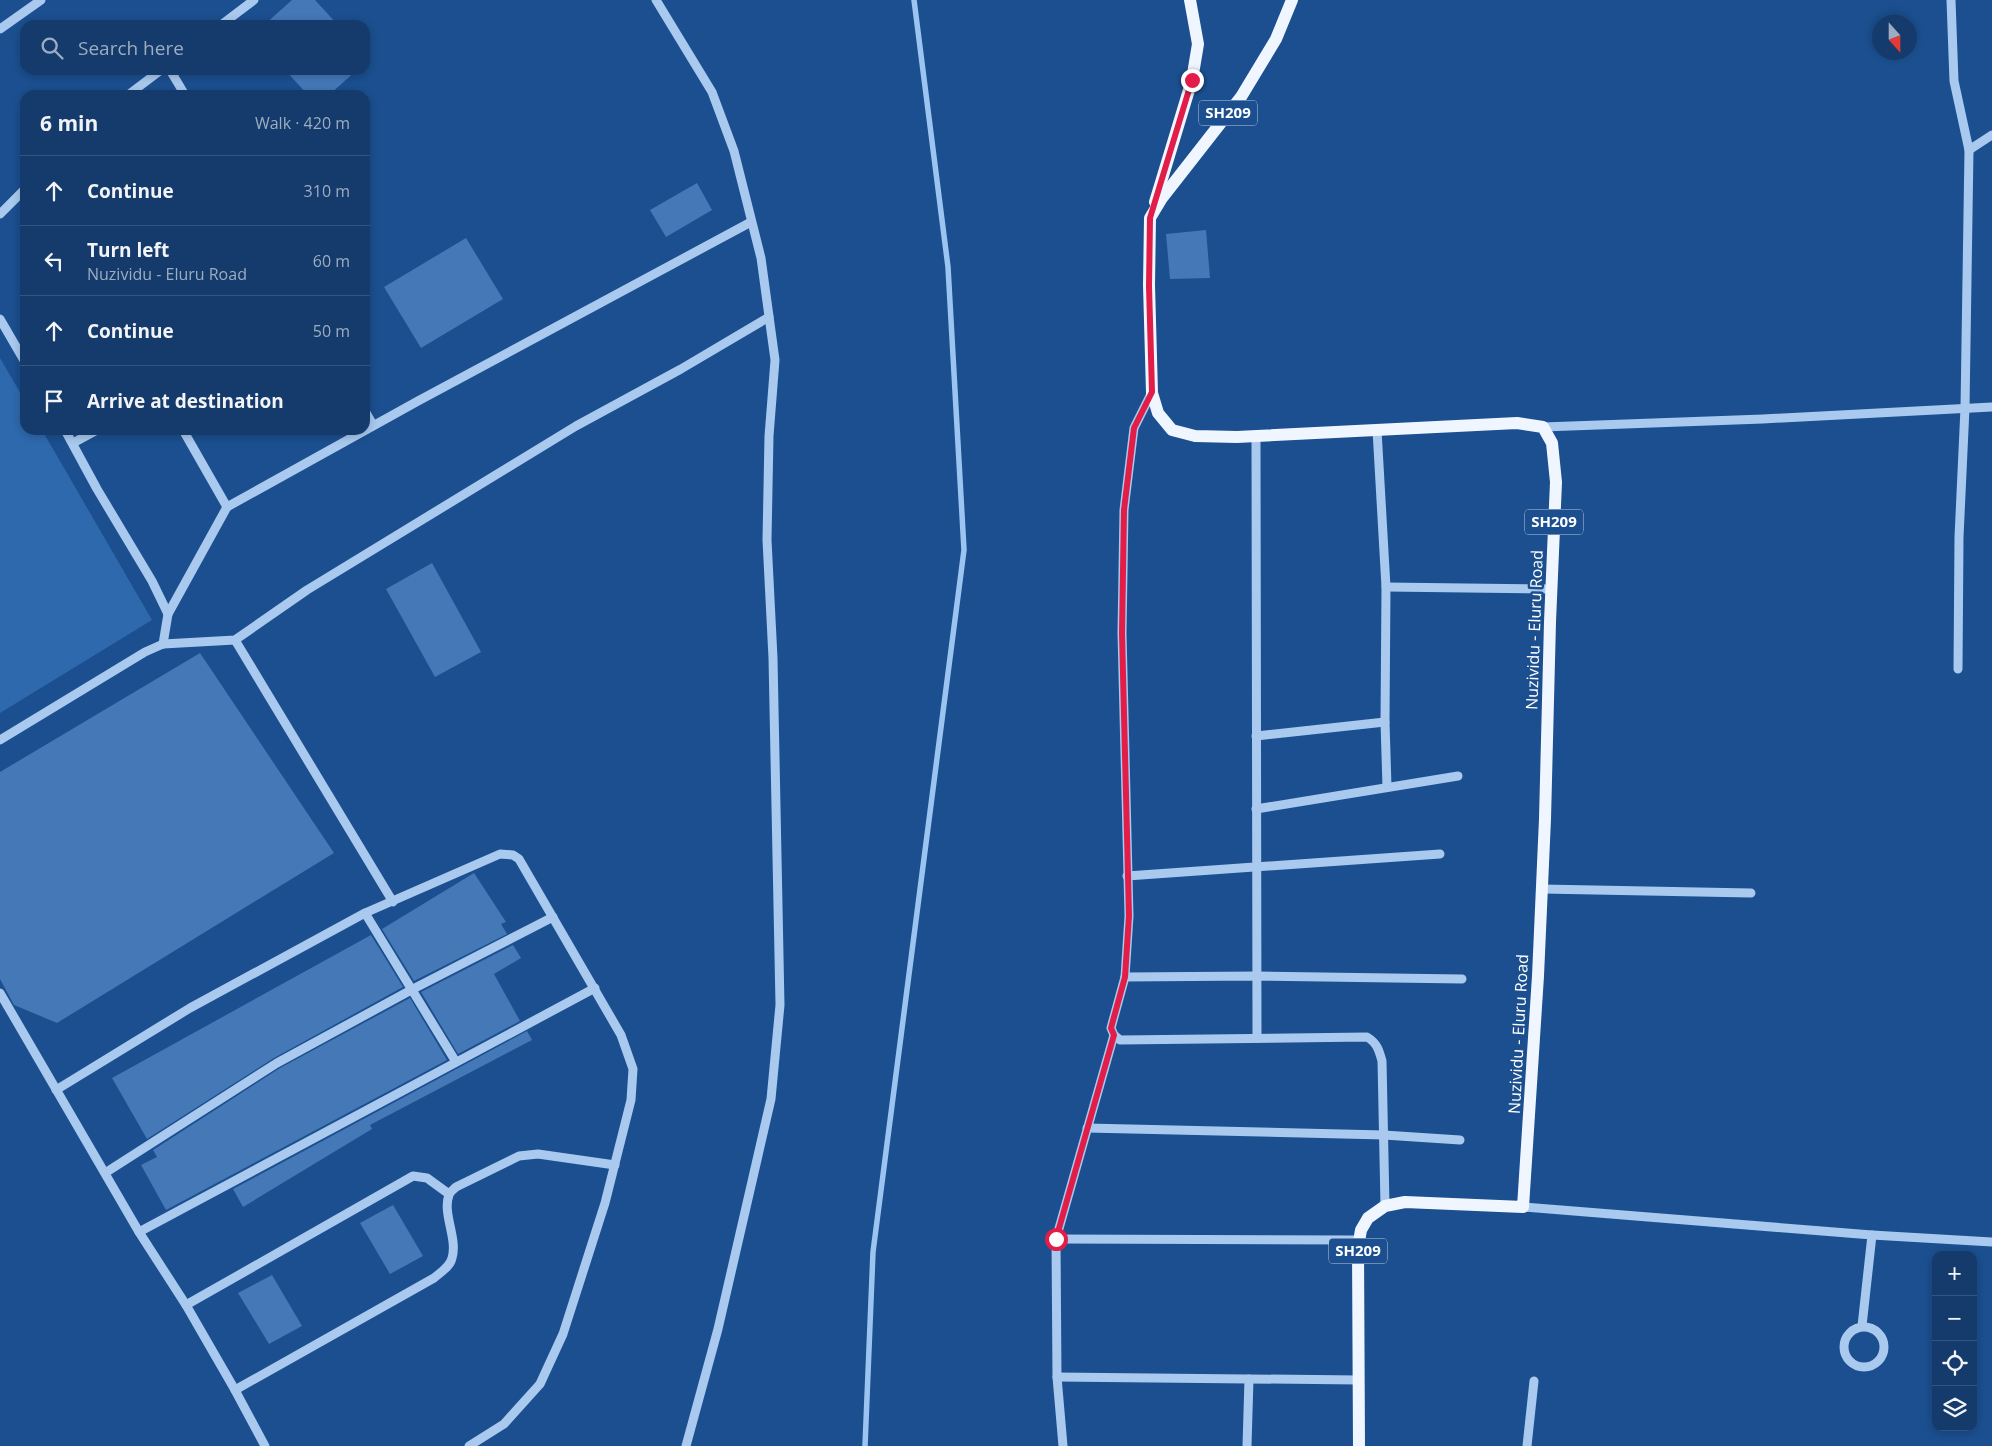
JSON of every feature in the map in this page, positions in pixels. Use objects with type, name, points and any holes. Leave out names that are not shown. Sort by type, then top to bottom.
[{"type":"main road","points":[[1190,0],[1198,44],[1192,80],[1150,218],[1149,286],[1152,392],[1158,413],[1172,430],[1195,436],[1256,436],[1517,423],[1543,427]]},
{"type":"main road","name":"SH209","points":[[1150,218],[1162,198],[1241,97],[1276,39],[1292,0]]},
{"type":"main road","name":"Nuzividu - Eluru Road","points":[[1523,1208],[1542,889],[1556,482],[1552,443],[1543,427]]},
{"type":"main road","points":[[1385,1206],[1405,1202],[1523,1208]]},
{"type":"main road","name":"SH209","points":[[1359,1446],[1359,1240],[1361,1230],[1368,1218],[1385,1206]]},
{"type":"street","points":[[0,29],[41,0]]},
{"type":"street","points":[[228,20],[254,0]]},
{"type":"street","points":[[656,0],[712,92],[734,151],[761,258],[775,360],[769,436],[767,540],[773,658],[780,1005],[771,1099],[718,1329],[686,1446]]},
{"type":"street","points":[[1951,0],[1954,81],[1969,150],[1966,408],[1959,537],[1958,669]]},
{"type":"street","points":[[135,90],[154,75]]},
{"type":"street","points":[[173,75],[182,90]]},
{"type":"street","points":[[1969,150],[1992,135]]},
{"type":"street","points":[[0,214],[20,195]]},
{"type":"street","points":[[370,427],[751,222]]},
{"type":"street","points":[[0,740],[145,652],[163,644],[235,640],[307,590],[576,426],[681,369],[769,317]]},
{"type":"street","points":[[0,319],[20,353]]},
{"type":"street","points":[[1152,392],[1134,428],[1124,510],[1122,633],[1129,916],[1125,977],[1111,1028],[1114,1035],[1120,1040],[1367,1038],[1374,1042],[1382,1061],[1385,1206]]},
{"type":"street","points":[[1543,427],[1763,419],[1992,407]]},
{"type":"street","points":[[370,418],[374,425]]},
{"type":"street","points":[[1377,430],[1386,587],[1385,722],[1387,787]]},
{"type":"street","points":[[68,435],[97,490],[152,582],[168,614]]},
{"type":"street","points":[[73,443],[88,435]]},
{"type":"street","points":[[186,435],[227,507]]},
{"type":"street","points":[[163,644],[168,614],[227,507],[356,435]]},
{"type":"street","points":[[1256,436],[1258,1038]]},
{"type":"street","points":[[1386,587],[1551,589]]},
{"type":"street","points":[[235,640],[393,902]]},
{"type":"street","points":[[1256,736],[1385,722]]},
{"type":"street","points":[[1256,809],[1458,776]]},
{"type":"street","points":[[56,1090],[190,1008],[365,913],[500,854],[507,854],[519,859],[621,1035],[633,1069],[631,1100],[606,1203],[562,1334],[540,1384],[504,1424],[469,1446]]},
{"type":"street","points":[[1127,876],[1440,854]]},
{"type":"street","points":[[1542,889],[1751,893]]},
{"type":"street","points":[[365,913],[456,1062]]},
{"type":"street","points":[[105,1173],[277,1062],[553,917]]},
{"type":"street","points":[[1125,977],[1462,978]]},
{"type":"street","points":[[139,1232],[594,988]]},
{"type":"street","points":[[0,993],[139,1232],[186,1305],[265,1446]]},
{"type":"street","points":[[1063,1446],[1057,1377],[1056,1239],[1114,1035]]},
{"type":"street","points":[[1087,1128],[1384,1135],[1460,1140]]},
{"type":"street","points":[[235,1390],[434,1278],[446,1268],[453,1258],[447,1204],[449,1194],[456,1187],[518,1156],[538,1154],[615,1165]]},
{"type":"street","points":[[186,1305],[413,1176],[427,1178],[449,1194]]},
{"type":"street","points":[[1523,1208],[1872,1235],[1992,1242]]},
{"type":"street","points":[[1862,1326],[1872,1235]]},
{"type":"street","points":[[1056,1239],[1359,1240]]},
{"type":"street","points":[[1862,1326],[1873,1328],[1881,1335],[1884,1345],[1879,1359],[1865,1367],[1855,1365],[1847,1358],[1844,1348],[1846,1338],[1852,1330],[1862,1326]]},
{"type":"street","points":[[1057,1377],[1359,1380]]},
{"type":"street","points":[[1247,1446],[1248,1379]]},
{"type":"street","points":[[1527,1446],[1534,1381]]},
{"type":"shaded area","points":[[0,358],[20,392],[20,435],[45,435],[152,620],[0,713]]},
{"type":"building","points":[[292,0],[315,0],[333,20],[270,20]]},
{"type":"building","points":[[290,75],[351,75],[335,90],[303,90]]},
{"type":"building","points":[[697,183],[712,210],[666,237],[650,210]]},
{"type":"building","points":[[1206,230],[1210,278],[1170,279],[1166,234]]},
{"type":"building","points":[[466,238],[503,299],[421,348],[384,287]]},
{"type":"building","points":[[432,563],[481,652],[435,677],[386,589]]},
{"type":"building","points":[[200,653],[334,853],[57,1023],[14,1005],[0,979],[0,772]]},
{"type":"building","points":[[474,873],[506,922],[501,924],[507,934],[414,981],[382,929]]},
{"type":"building","points":[[371,935],[403,987],[274,1058],[147,1139],[112,1078]]},
{"type":"building","points":[[513,945],[521,958],[494,974],[520,1021],[458,1054],[421,992]]},
{"type":"building","points":[[410,998],[447,1060],[166,1210],[141,1165],[157,1157],[153,1150],[280,1068]]},
{"type":"building","points":[[527,1031],[532,1040],[370,1125],[372,1129],[243,1207],[233,1189]]},
{"type":"building","points":[[393,1205],[423,1256],[390,1274],[360,1223]]},
{"type":"building","points":[[272,1275],[302,1326],[269,1344],[238,1293]]},
{"type":"waterway","points":[[865,1446],[873,1252],[964,550],[948,267],[914,0]]},
{"type":"route","points":[[1056,1239],[1114,1035],[1111,1028],[1125,977],[1129,916],[1122,633],[1124,510],[1134,428],[1152,392],[1149,286],[1150,218],[1192,80]]}]
